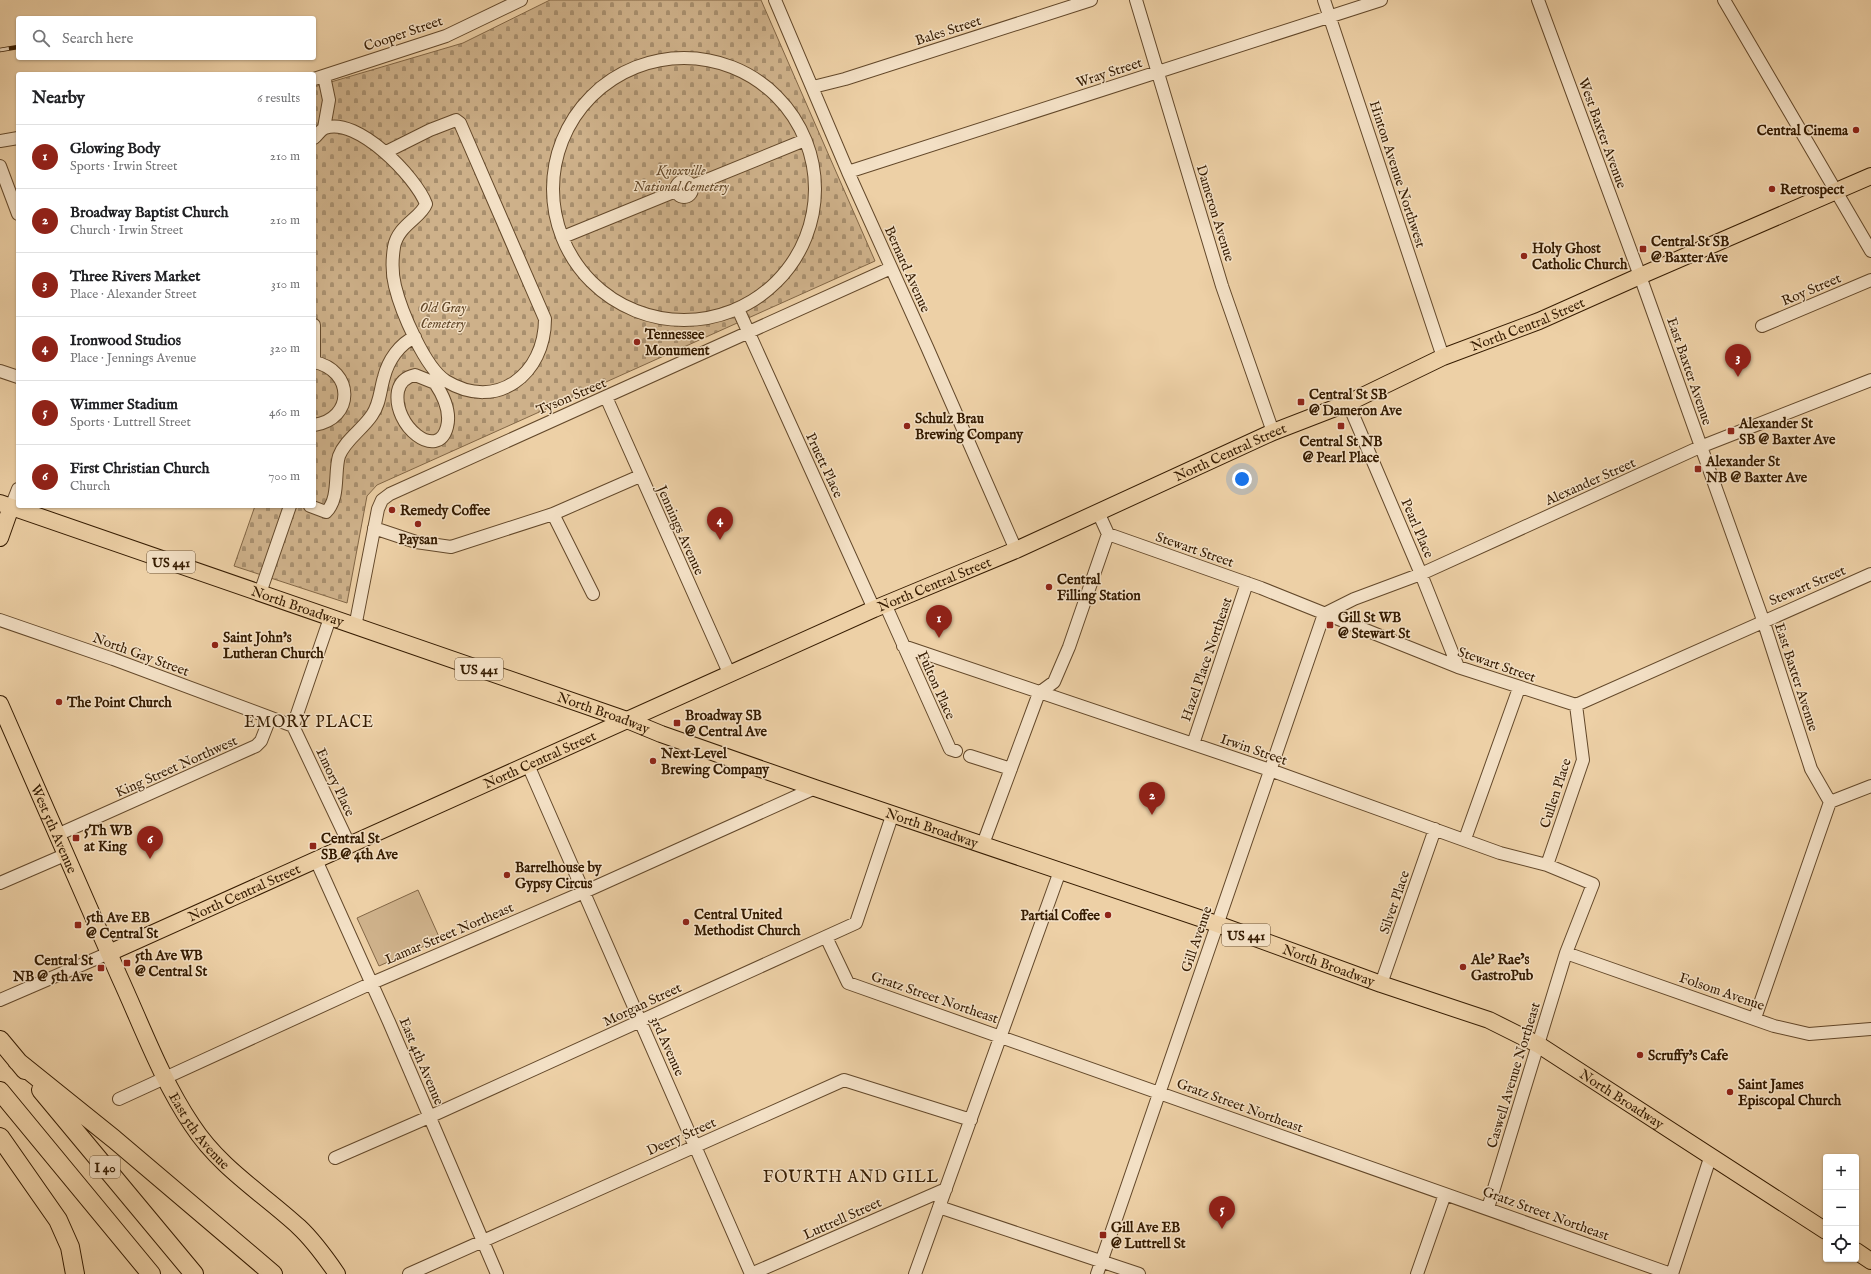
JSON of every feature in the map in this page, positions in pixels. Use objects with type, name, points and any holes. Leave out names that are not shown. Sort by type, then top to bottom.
[{"type":"highway","name":"I 40","points":[[0,1040],[194,1274]]},
{"type":"highway","points":[[17,1060],[120,1144],[273,1274]]},
{"type":"highway","name":"I 40","points":[[0,1091],[151,1274]]},
{"type":"highway","points":[[0,1137],[58,1220],[70,1247],[75,1274]]},
{"type":"main road","name":"North Central Street","points":[[109,953],[880,607],[1016,550],[1273,432],[1348,403],[1443,357],[1540,322],[1640,276],[1871,176]]},
{"type":"main road","points":[[0,538],[6,505]]},
{"type":"main road","name":"North Broadway","points":[[6,505],[627,720],[661,734],[815,788],[1217,924],[1381,984],[1489,1020],[1539,1045],[1711,1155],[1823,1229]]},
{"type":"main road","name":"West 5th Avenue","points":[[0,704],[57,835],[67,854],[109,953]]},
{"type":"main road","name":"East 5th Avenue","points":[[109,953],[164,1076],[192,1126],[216,1155],[238,1178],[299,1227],[338,1274]]},
{"type":"main road","points":[[1859,1253],[1871,1261]]},
{"type":"street","name":"Cooper Street","points":[[319,77],[446,36],[521,0]]},
{"type":"street","name":"Bernard Avenue","points":[[776,0],[848,172],[1016,550]]},
{"type":"street","name":"Bales Street","points":[[813,86],[845,79],[1091,0]]},
{"type":"street","name":"Dameron Avenue","points":[[1136,0],[1159,72],[1222,286],[1273,432]]},
{"type":"street","name":"Hinton Avenue Northwest","points":[[1324,0],[1443,357]]},
{"type":"street","name":"Wray Street","points":[[848,172],[1380,0]]},
{"type":"street","name":"West Baxter Avenue","points":[[1538,0],[1640,276]]},
{"type":"street","points":[[1724,0],[1871,251]]},
{"type":"street","points":[[676,58],[708,60],[740,70],[767,88],[779,99],[798,125],[805,140],[812,159],[815,192],[812,219],[806,238],[797,256],[776,282],[756,299],[738,308],[720,315],[695,320],[662,318],[644,314],[620,303],[594,284],[581,270],[562,236],[558,221],[554,188],[557,161],[563,140],[573,121],[589,99],[601,88],[629,71],[660,60],[676,58]]},
{"type":"street","points":[[316,136],[324,128],[329,100],[319,77]]},
{"type":"street","points":[[324,128],[337,128],[352,132],[386,152],[410,177],[426,204],[397,237],[393,253],[395,286],[415,337],[438,380],[447,408],[448,421],[442,437],[436,440],[429,440],[417,436],[409,428],[400,412],[397,399],[399,387],[403,380],[409,376],[415,375],[438,380],[477,392],[492,391],[510,385],[525,375],[539,355],[544,338],[545,319],[460,123],[456,120],[430,130],[386,152]]},
{"type":"street","points":[[0,141],[16,138]]},
{"type":"street","points":[[562,236],[676,191],[680,196],[686,197],[691,193],[692,186],[805,140]]},
{"type":"street","points":[[0,166],[16,209]]},
{"type":"street","name":"Tyson Street","points":[[355,627],[374,528],[382,500],[390,494],[891,268]]},
{"type":"street","name":"East Baxter Avenue","points":[[1640,276],[1700,447],[1764,620],[1811,769],[1830,802]]},
{"type":"street","name":"Roy Street","points":[[1762,326],[1871,280]]},
{"type":"street","name":"Pruett Place","points":[[738,308],[880,607]]},
{"type":"street","points":[[315,508],[326,512],[328,509],[334,494],[338,463],[342,451],[373,414],[379,401],[384,377],[398,350],[415,337]]},
{"type":"street","points":[[316,362],[324,364],[339,376],[343,385],[344,395],[343,404],[338,413],[331,420],[316,424]]},
{"type":"street","points":[[0,371],[16,375]]},
{"type":"street","name":"Alexander Street","points":[[1324,614],[1354,599],[1421,574],[1700,447],[1871,380]]},
{"type":"street","name":"Jennings Avenue","points":[[606,397],[730,675]]},
{"type":"street","name":"Pearl Place","points":[[1348,403],[1421,574],[1458,667]]},
{"type":"street","points":[[374,528],[416,542],[452,547],[553,514],[640,476]]},
{"type":"street","points":[[6,505],[16,492]]},
{"type":"street","points":[[260,593],[289,508]]},
{"type":"street","points":[[983,844],[1039,693],[1054,682],[1069,647],[1108,534],[1098,512]]},
{"type":"street","points":[[553,514],[593,594]]},
{"type":"street","name":"Stewart Street","points":[[1108,534],[1247,583],[1458,667],[1576,706],[1764,620],[1871,574]]},
{"type":"street","name":"Hazel Place Northeast","points":[[1193,744],[1247,583]]},
{"type":"street","name":"Fulton Place","points":[[880,607],[903,646],[950,749],[956,751]]},
{"type":"street","name":"Gill Avenue","points":[[1097,1274],[1324,614]]},
{"type":"street","points":[[270,718],[293,726],[330,618]]},
{"type":"street","name":"North Gay Street","points":[[0,620],[113,659],[270,718]]},
{"type":"street","name":"Irwin Street","points":[[903,646],[1270,770],[1500,853],[1547,865],[1593,884]]},
{"type":"street","points":[[1465,840],[1519,688]]},
{"type":"street","name":"Cullen Place","points":[[1547,865],[1584,760],[1576,706]]},
{"type":"street","name":"King Street Northwest","points":[[57,835],[256,746],[261,741],[270,718]]},
{"type":"street","name":"Emory Place","points":[[293,726],[349,844]]},
{"type":"street","points":[[970,756],[1011,769]]},
{"type":"street","name":"3rd Avenue","points":[[528,765],[751,1274]]},
{"type":"street","points":[[1755,1018],[1830,802],[1871,786]]},
{"type":"street","name":"Lamar Street Northeast","points":[[118,1098],[372,983],[584,892],[815,788]]},
{"type":"street","name":"Morgan Street","points":[[334,1158],[430,1117],[856,923],[892,813]]},
{"type":"street","name":"Silver Place","points":[[1381,984],[1435,829]]},
{"type":"street","points":[[0,882],[67,854]]},
{"type":"street","name":"East 4th Avenue","points":[[316,860],[372,983],[497,1274]]},
{"type":"street","points":[[915,1274],[1060,871]]},
{"type":"street","name":"Caswell Avenue Northeast","points":[[1488,1208],[1566,953],[1593,884]]},
{"type":"street","name":"Gratz Street Northeast","points":[[826,937],[848,983],[1488,1208],[1671,1274]]},
{"type":"street","name":"North Central Street","points":[[0,1000],[109,953]]},
{"type":"street","name":"Folsom Avenue","points":[[1566,953],[1755,1018],[1774,1026],[1809,1034],[1871,1029]]},
{"type":"street","name":"Deery Street","points":[[409,1274],[844,1080],[971,1120]]},
{"type":"street","points":[[1671,1274],[1711,1155]]},
{"type":"street","name":"Luttrell Street","points":[[751,1274],[946,1189]]},
{"type":"street","points":[[1417,1274],[1445,1194]]},
{"type":"street","points":[[939,1207],[1102,1260],[1139,1274]]},
{"type":"green space","points":[[550,0],[761,0],[875,261],[377,485],[367,496],[347,603],[234,566],[254,508],[316,508],[316,86],[463,43]]},
{"type":"green space","points":[[418,890],[440,939],[379,966],[357,918]]},
{"type":"railway","points":[[0,50],[16,47]]},
{"type":"place","name":"Central Cinema","points":[[1856,130]]},
{"type":"place","name":"Retrospect","points":[[1772,189]]},
{"type":"place","name":"Central St SB @ Baxter Ave","points":[[1643,249]]},
{"type":"place","name":"Holy Ghost Catholic Church","points":[[1524,256]]},
{"type":"place","name":"Tennessee Monument","points":[[637,342]]},
{"type":"place","name":"Three Rivers Market","points":[[1738,377]]},
{"type":"place","name":"Central St SB @ Dameron Ave","points":[[1301,402]]},
{"type":"place","name":"Schulz Brau Brewing Company","points":[[907,426]]},
{"type":"place","name":"Central St NB @ Pearl Place","points":[[1341,426]]},
{"type":"place","name":"Alexander St SB @ Baxter Ave","points":[[1731,431]]},
{"type":"place","name":"Alexander St NB @ Baxter Ave","points":[[1698,469]]},
{"type":"place","name":"Remedy Coffee","points":[[392,510]]},
{"type":"place","name":"Paysan","points":[[418,524]]},
{"type":"place","name":"Ironwood Studios","points":[[720,540]]},
{"type":"place","name":"Central Filling Station","points":[[1049,587]]},
{"type":"place","name":"Gill St WB @ Stewart St","points":[[1330,625]]},
{"type":"place","name":"Glowing Body","points":[[939,638]]},
{"type":"place","name":"Saint John's Lutheran Church","points":[[215,645]]},
{"type":"place","name":"The Point Church","points":[[59,702]]},
{"type":"place","name":"Broadway SB @ Central Ave","points":[[677,723]]},
{"type":"place","name":"Next Level Brewing Company","points":[[653,761]]},
{"type":"place","name":"Broadway Baptist Church","points":[[1152,815]]},
{"type":"place","name":"5Th WB at King","points":[[76,838]]},
{"type":"place","name":"Central St SB @ 4th Ave","points":[[313,846]]},
{"type":"place","name":"First Christian Church","points":[[150,859]]},
{"type":"place","name":"Barrelhouse by Gypsy Circus","points":[[507,875]]},
{"type":"place","name":"Partial Coffee","points":[[1108,915]]},
{"type":"place","name":"Central United Methodist Church","points":[[686,922]]},
{"type":"place","name":"5th Ave EB @ Central St","points":[[78,925]]},
{"type":"place","name":"5th Ave WB @ Central St","points":[[127,963]]},
{"type":"place","name":"Ale' Rae’s GastroPub","points":[[1463,967]]},
{"type":"place","name":"Central St NB @ 5th Ave","points":[[101,968]]},
{"type":"place","name":"Scruffy's Cafe","points":[[1640,1055]]},
{"type":"place","name":"Saint James Episcopal Church","points":[[1730,1092]]},
{"type":"place","name":"Wimmer Stadium","points":[[1222,1229]]},
{"type":"place","name":"Gill Ave EB @ Luttrell St","points":[[1103,1235]]},
{"type":"district","name":"EMORY PLACE","points":[[309,721]]},
{"type":"district","name":"FOURTH AND GILL","points":[[851,1176]]},
{"type":"park label","name":"Knoxville National Cemetery","points":[[681,178]]},
{"type":"park label","name":"Old Gray Cemetery","points":[[443,316]]}]
